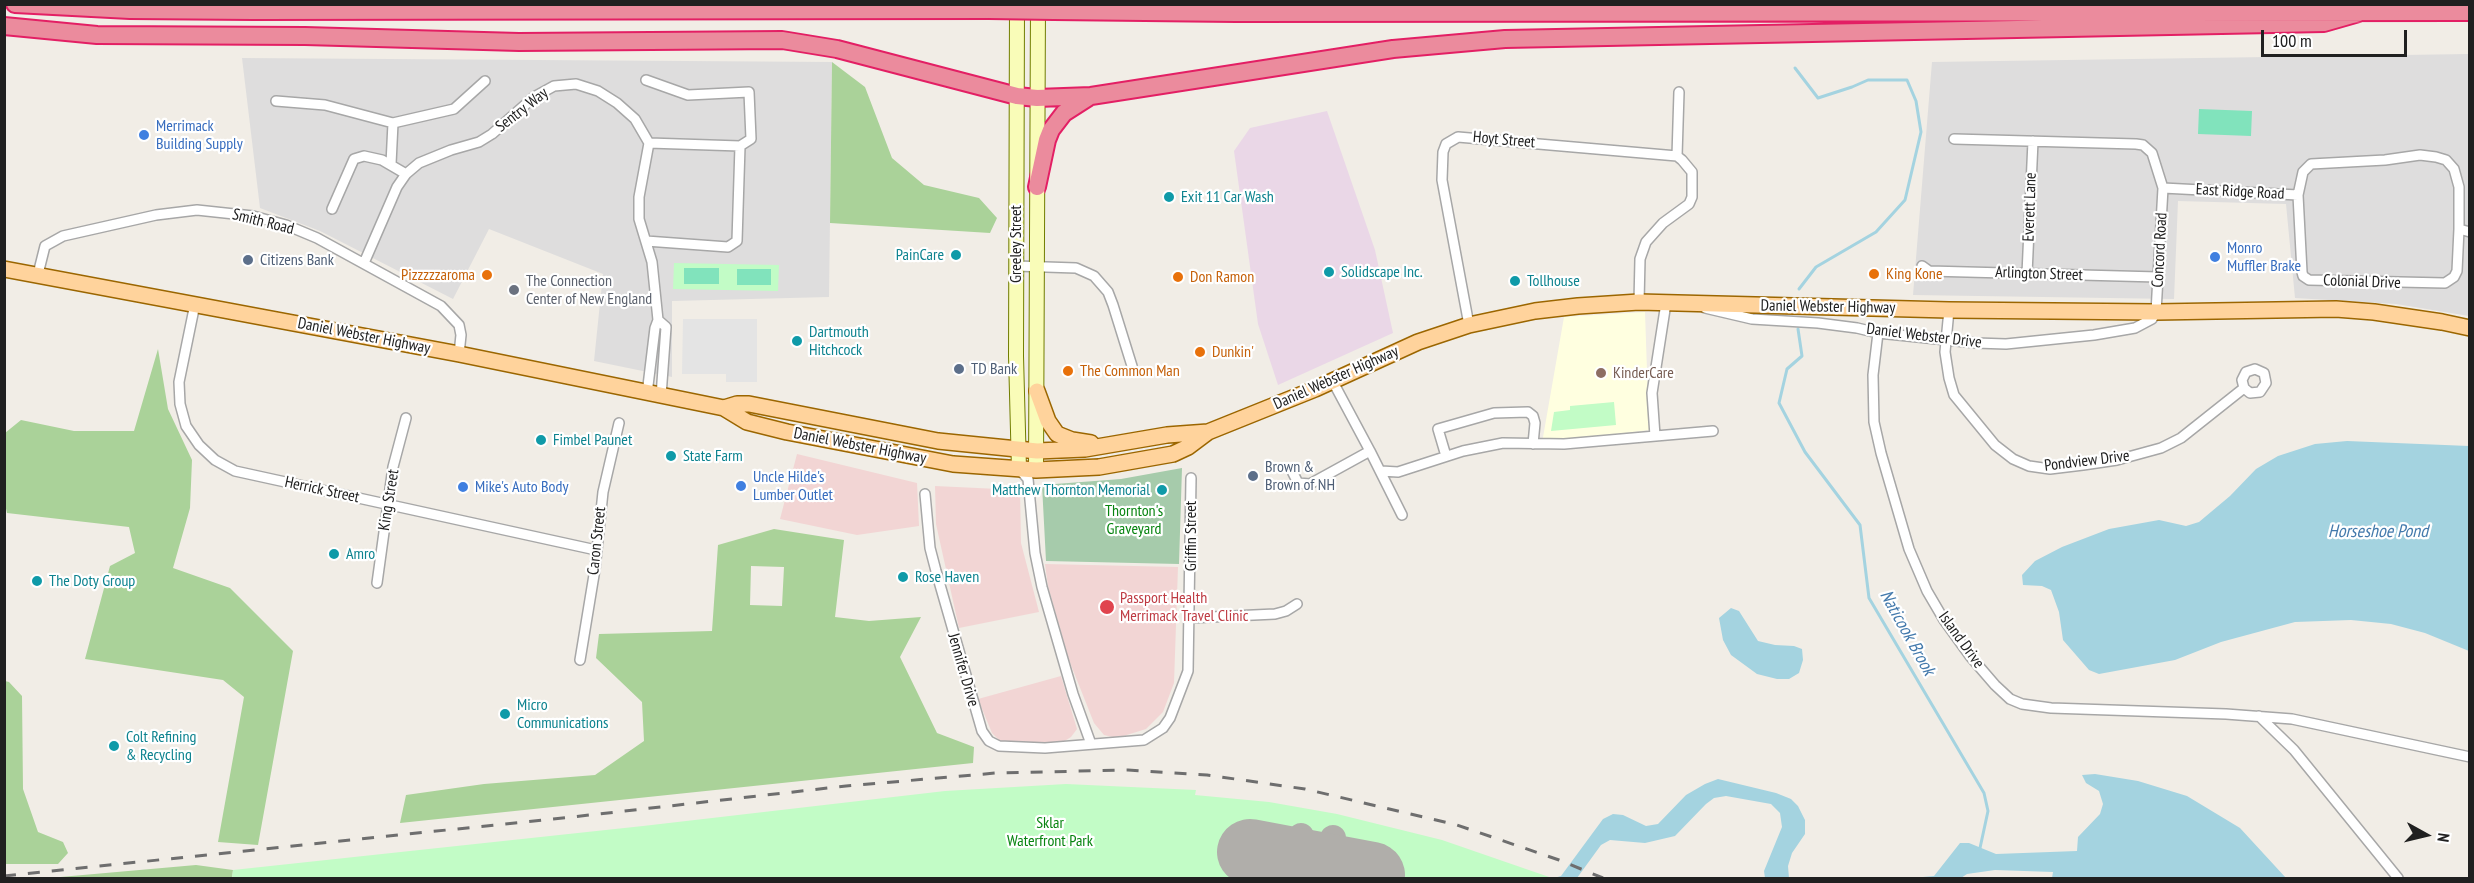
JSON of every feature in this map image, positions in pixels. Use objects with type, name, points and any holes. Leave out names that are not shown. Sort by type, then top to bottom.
[{"type":"highway","points":[[15,4],[130,10],[253,12],[464,9],[989,10],[1198,13],[2469,12]]},
{"type":"highway","points":[[4,26],[107,35],[305,36],[519,42],[782,40],[837,49],[1017,96],[1037,98],[1091,96],[1392,49],[1505,39],[2324,23],[2359,13]]},
{"type":"highway","points":[[1037,187],[1051,130],[1065,113],[1091,96]]},
{"type":"main road","name":"Greeley Street","points":[[1017,4],[1018,450],[1027,473]]},
{"type":"main road","name":"Greeley Street","points":[[1027,473],[1037,451],[1038,4]]},
{"type":"main road","name":"Daniel Webster Highway","points":[[4,268],[459,354],[724,408],[747,422],[787,432],[953,464],[1027,473],[1099,467],[1173,454],[1188,447],[1208,432],[1418,342],[1469,325],[1557,308],[1639,302],[1949,310],[2156,312],[2336,309],[2374,312],[2469,328]]},
{"type":"main road","points":[[1036,391],[1048,421],[1057,434],[1072,440],[1108,445]]},
{"type":"main road","name":"Daniel Webster Highway","points":[[724,408],[737,404],[749,404],[938,441],[1037,451],[1085,449],[1178,433],[1208,432]]},
{"type":"street","points":[[646,80],[688,95],[749,92],[751,139],[740,146],[649,143],[639,197],[639,219],[657,288],[658,320],[655,328],[654,395]]},
{"type":"street","points":[[276,101],[325,105],[393,123],[454,108],[485,81]]},
{"type":"street","name":"Sentry Way","points":[[364,262],[397,187],[406,174],[419,163],[479,142],[492,134],[534,97],[554,86],[576,84],[598,91],[618,103],[635,119],[649,143]]},
{"type":"street","points":[[1639,302],[1640,259],[1646,242],[1663,223],[1689,204],[1694,189],[1692,172],[1688,165],[1677,156],[1679,92]]},
{"type":"street","points":[[391,164],[393,123]]},
{"type":"street","name":"Hoyt Street","points":[[1469,325],[1442,180],[1443,152],[1451,140],[1466,137],[1677,156]]},
{"type":"street","points":[[1954,139],[2143,145],[2154,158],[2163,188]]},
{"type":"street","name":"Everett Lane","points":[[2028,274],[2033,141]]},
{"type":"street","points":[[646,241],[728,247],[737,241],[740,146]]},
{"type":"street","name":"East Ridge Road","points":[[2163,188],[2298,195],[2303,172],[2311,164],[2385,160],[2420,155],[2436,157],[2451,164],[2458,179],[2459,229]]},
{"type":"street","points":[[332,209],[354,159],[364,156],[391,164],[406,174]]},
{"type":"street","name":"Concord Road","points":[[2156,312],[2163,188]]},
{"type":"street","name":"Colonial Drive","points":[[2298,195],[2302,272],[2303,276],[2309,280],[2445,283],[2454,277],[2457,271],[2459,229]]},
{"type":"street","name":"Smith Road","points":[[38,274],[45,246],[53,240],[135,219],[197,210],[253,216],[286,225],[317,238],[364,262],[449,312],[459,325],[461,335],[459,354]]},
{"type":"street","points":[[2459,229],[2469,232]]},
{"type":"street","points":[[1016,266],[1076,268],[1094,276],[1101,283],[1113,305],[1132,366]]},
{"type":"street","name":"Arlington Street","points":[[1922,266],[1929,271],[2158,277]]},
{"type":"street","points":[[1655,436],[1652,393],[1666,303]]},
{"type":"street","name":"Daniel Webster Drive","points":[[1688,303],[1735,317],[1818,323],[1946,341],[2006,344],[2094,335],[2135,327],[2152,319],[2156,312]]},
{"type":"street","name":"Herrick Street","points":[[195,304],[179,382],[180,404],[186,426],[199,445],[215,460],[235,471],[596,550]]},
{"type":"street","name":"Pondview Drive","points":[[1949,310],[1946,364],[1954,395],[1995,445],[2013,459],[2028,466],[2049,468],[2083,465],[2117,460],[2161,448],[2181,438],[2244,388]]},
{"type":"street","points":[[654,395],[666,327],[658,320]]},
{"type":"street","name":"Island Drive","points":[[1878,333],[1873,375],[1874,422],[1909,549],[1927,591],[1944,620],[1970,657],[2010,699],[2035,706],[2259,716],[2315,722],[2469,757]]},
{"type":"street","points":[[1332,380],[1402,515]]},
{"type":"street","points":[[1446,456],[1438,429],[1494,412],[1528,412],[1533,416],[1533,444]]},
{"type":"street","name":"King Street","points":[[376,583],[393,467],[406,418]]},
{"type":"street","name":"Caron Street","points":[[580,660],[603,492],[619,423]]},
{"type":"street","points":[[1381,471],[1398,472],[1446,456],[1503,443],[1533,444],[1713,431]]},
{"type":"street","points":[[1292,471],[1298,483],[1310,484],[1370,451]]},
{"type":"street","name":"Greeley Street","points":[[1027,473],[1035,553],[1042,587],[1073,694],[1091,744]]},
{"type":"street","name":"Griffin Street","points":[[1091,744],[1134,742],[1154,735],[1163,728],[1179,699],[1188,671],[1191,478]]},
{"type":"street","name":"Jennifer Drive","points":[[925,494],[929,539],[936,571],[982,731],[989,741],[1010,748],[1091,744]]},
{"type":"street","points":[[1190,618],[1275,614],[1286,611],[1297,604]]},
{"type":"street","points":[[2259,716],[2294,750],[2398,879]]},
{"type":"shaded area","points":[[2469,54],[2469,316],[2396,304],[2295,298],[2286,204],[2178,201],[2174,299],[1913,295],[1932,62]]},
{"type":"shaded area","points":[[242,58],[832,62],[829,297],[672,301],[672,377],[594,361],[603,274],[489,229],[453,299],[320,231],[260,208]]},
{"type":"shaded area","points":[[1327,111],[1375,250],[1393,333],[1278,385],[1258,324],[1234,151],[1250,128]]},
{"type":"shaded area","name":"KinderCare","points":[[1645,312],[1649,430],[1542,443],[1564,317]]},
{"type":"shaded area","points":[[683,319],[757,319],[757,382],[726,382],[726,374],[682,374]]},
{"type":"shaded area","points":[[797,454],[917,483],[919,526],[857,535],[780,519]]},
{"type":"shaded area","points":[[935,486],[1020,490],[1021,543],[1039,612],[959,628],[936,524]]},
{"type":"shaded area","points":[[1045,564],[1178,567],[1174,683],[1163,712],[1146,729],[1117,738],[1104,735],[1094,723],[1069,660],[1048,586]]},
{"type":"shaded area","points":[[1061,676],[1077,729],[1071,737],[1063,742],[1033,745],[1007,743],[999,740],[992,733],[978,699]]},
{"type":"green space","points":[[832,62],[865,87],[892,158],[924,185],[979,198],[997,218],[990,233],[830,223]]},
{"type":"green space","points":[[2199,109],[2252,111],[2251,136],[2198,134]]},
{"type":"green space","points":[[674,263],[779,265],[778,291],[673,289]]},
{"type":"green space","points":[[684,268],[719,268],[719,284],[684,284]]},
{"type":"green space","points":[[737,269],[771,269],[771,285],[737,285]]},
{"type":"green space","points":[[158,349],[168,409],[192,460],[190,508],[173,568],[230,588],[293,651],[258,845],[218,842],[244,697],[223,680],[85,659],[110,566],[135,553],[129,527],[7,513],[5,504],[5,433],[21,420],[74,431],[134,431]]},
{"type":"green space","points":[[1614,402],[1616,425],[1551,431],[1554,412],[1570,410],[1570,406]]},
{"type":"green space","name":"Thornton's Graveyard","points":[[1182,468],[1179,564],[1046,561],[1042,485],[1121,479]]},
{"type":"green space","points":[[774,529],[844,540],[835,617],[869,621],[921,617],[900,657],[937,733],[974,747],[973,763],[400,823],[406,795],[484,784],[595,775],[644,741],[642,702],[596,658],[599,634],[712,631],[718,545]],"holes":[[[751,566],[784,567],[782,606],[750,605]]]},
{"type":"green space","points":[[5,681],[9,682],[22,696],[23,789],[38,832],[63,842],[68,853],[58,864],[5,864]]},
{"type":"green space","name":"Sklar Waterfront Park","points":[[1066,784],[1196,790],[1195,795],[1269,802],[1337,814],[1442,840],[1552,878],[232,878],[233,870],[945,791]]},
{"type":"green space","points":[[196,865],[233,870],[232,878],[49,878]]},
{"type":"water","name":"Horseshoe Pond","points":[[2347,441],[2469,446],[2469,651],[2425,633],[2391,624],[2351,620],[2295,622],[2221,642],[2175,660],[2099,674],[2089,670],[2063,640],[2059,612],[2051,590],[2042,586],[2023,585],[2022,575],[2035,561],[2062,547],[2109,529],[2159,520],[2186,526],[2199,522],[2230,496],[2256,469],[2278,456],[2315,444]]},
{"type":"water","points":[[1731,608],[1739,611],[1758,641],[1802,649],[1803,660],[1799,673],[1789,679],[1777,679],[1757,674],[1731,655],[1723,640],[1719,618]]},
{"type":"water","points":[[2095,774],[2138,781],[2187,796],[2240,828],[2286,878],[2052,878],[2053,872],[1995,870],[1967,874],[1961,878],[1912,878],[1934,876],[1960,843],[1969,843],[1996,854],[2077,851],[2078,837],[2100,814],[2103,804],[2099,791],[2086,783],[2082,775]]},
{"type":"water","points":[[1718,779],[1776,793],[1791,799],[1798,806],[1805,820],[1805,834],[1792,853],[1788,866],[1789,878],[1765,878],[1764,871],[1782,827],[1780,813],[1771,804],[1726,796],[1714,798],[1706,804],[1675,836],[1645,843],[1610,840],[1601,845],[1577,878],[1554,878],[1561,876],[1603,819],[1613,814],[1623,815],[1646,826],[1658,824],[1686,795]]},
{"type":"waterway","name":"Naticook Brook","points":[[1795,68],[1818,98],[1868,80],[1907,80],[1916,101],[1921,132],[1905,200],[1876,232],[1816,267],[1799,289]]},
{"type":"waterway","name":"Naticook Brook","points":[[1798,329],[1802,356],[1787,369],[1779,403],[1805,452],[1860,525],[1869,598],[1984,793],[1988,811],[1980,848],[1977,850]]},
{"type":"taxiway","points":[[1296,861],[1301,836]]},
{"type":"taxiway","points":[[1327,867],[1333,838]]},
{"type":"runway","points":[[1250,852],[1372,875]]},
{"type":"railway","points":[[4,876],[846,786],[996,773],[1128,770],[1207,775],[1305,789],[1457,825],[1559,860],[1603,878]]},
{"type":"place","name":"Merrimack Building Supply","points":[[144,135]]},
{"type":"place","name":"Exit 11 Car Wash","points":[[1169,197]]},
{"type":"place","name":"PainCare","points":[[956,255]]},
{"type":"place","name":"Monro Muffler Brake","points":[[2215,257]]},
{"type":"place","name":"Citizens Bank","points":[[248,260]]},
{"type":"place","name":"Solidscape Inc.","points":[[1329,272]]},
{"type":"place","name":"King Kone","points":[[1874,274]]},
{"type":"place","name":"Pizzzzzaroma","points":[[487,275]]},
{"type":"place","name":"Don Ramon","points":[[1178,277]]},
{"type":"place","name":"Tollhouse","points":[[1515,281]]},
{"type":"place","name":"The Connection Center of New England","points":[[514,290]]},
{"type":"place","name":"Dartmouth Hitchcock","points":[[797,341]]},
{"type":"place","name":"Dunkin'","points":[[1200,352]]},
{"type":"place","name":"TD Bank","points":[[959,369]]},
{"type":"place","name":"The Common Man","points":[[1068,371]]},
{"type":"place","name":"KinderCare","points":[[1601,373]]},
{"type":"place","name":"Fimbel Paunet","points":[[541,440]]},
{"type":"place","name":"State Farm","points":[[671,456]]},
{"type":"place","name":"Brown & Brown of NH","points":[[1253,476]]},
{"type":"place","name":"Uncle Hilde's Lumber Outlet","points":[[741,486]]},
{"type":"place","name":"Mike's Auto Body","points":[[463,487]]},
{"type":"place","name":"Matthew Thornton Memorial","points":[[1162,490]]},
{"type":"place","name":"Amro","points":[[334,554]]},
{"type":"place","name":"Rose Haven","points":[[903,577]]},
{"type":"place","name":"The Doty Group","points":[[37,581]]},
{"type":"place","name":"Passport Health Merrimack Travel Clinic","points":[[1107,607]]},
{"type":"place","name":"Micro Communications","points":[[505,714]]},
{"type":"place","name":"Colt Refining & Recycling","points":[[114,746]]}]
